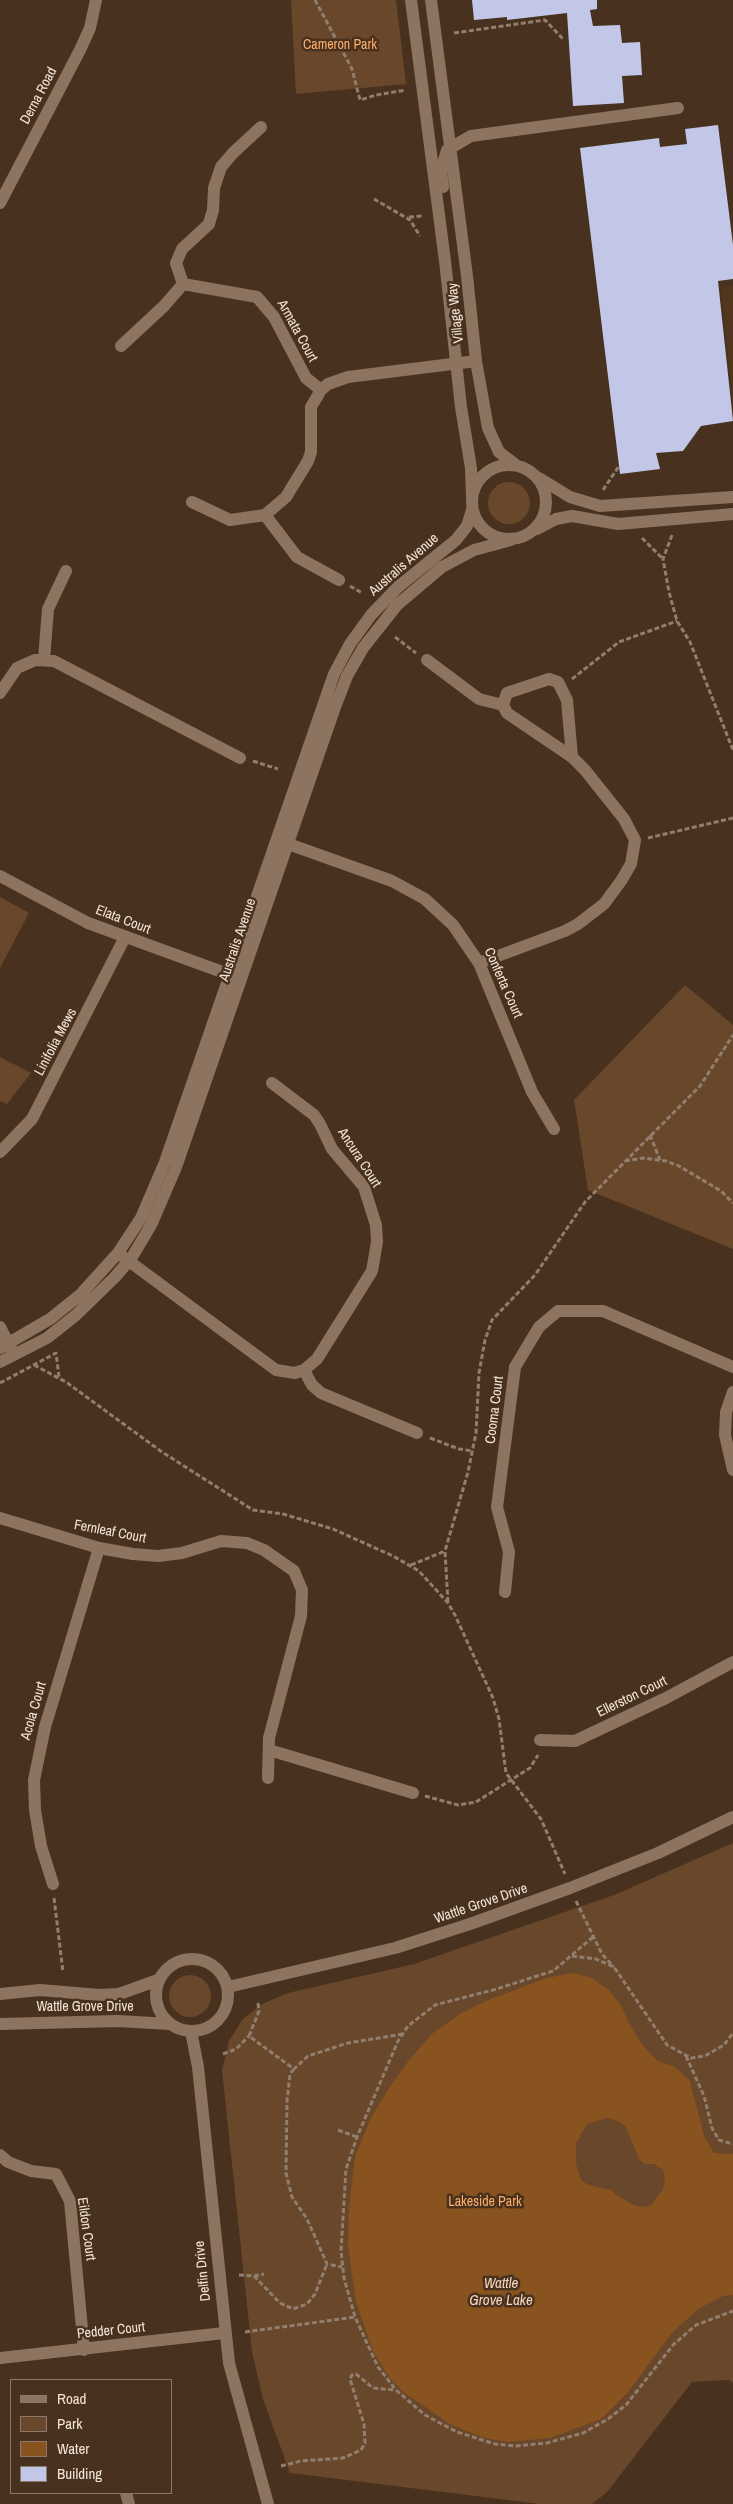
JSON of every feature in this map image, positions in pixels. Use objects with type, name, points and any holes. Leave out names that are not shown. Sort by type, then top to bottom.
[{"type":"street","name":"Derna Road","points":[[0,203],[80,50],[90,28],[96,0]]},
{"type":"street","name":"Village Way","points":[[411,0],[445,261],[456,363],[471,468],[472,503]]},
{"type":"street","name":"Village Way","points":[[431,0],[476,361],[490,437],[499,452],[516,465]]},
{"type":"street","points":[[450,148],[471,136],[678,108]]},
{"type":"street","points":[[121,346],[164,306],[183,284],[177,270],[178,256],[188,243],[209,224],[213,210],[214,188],[222,168],[233,153],[261,127]]},
{"type":"street","name":"Village Way","points":[[445,261],[450,233],[441,171],[444,158],[450,148]]},
{"type":"street","name":"Armata Court","points":[[183,284],[257,297],[274,317],[306,378],[321,390]]},
{"type":"street","points":[[192,502],[230,520],[265,515],[286,497],[308,461],[311,452],[311,407],[321,390],[336,380],[476,361]]},
{"type":"street","points":[[733,496],[612,507],[600,506],[570,498],[516,465],[496,467],[487,472],[480,479],[472,503],[476,520],[487,532],[501,539],[512,540],[532,532],[549,522],[572,516],[618,524],[733,514]]},
{"type":"street","points":[[532,532],[539,525],[547,505],[546,494],[535,475]]},
{"type":"street","name":"Australis Avenue","points":[[0,1362],[8,1349],[65,1325],[103,1290],[123,1257],[150,1200],[235,977],[281,842],[327,691],[350,644],[371,615],[398,587],[462,534],[472,503]]},
{"type":"street","points":[[265,515],[297,557],[339,580]]},
{"type":"street","name":"Australis Avenue","points":[[281,842],[354,661],[372,634],[409,593],[442,567],[474,550],[512,540]]},
{"type":"street","points":[[44,659],[48,608],[66,571]]},
{"type":"street","points":[[0,693],[17,668],[26,662],[44,659],[63,664],[240,758]]},
{"type":"street","points":[[427,660],[479,699],[503,705]]},
{"type":"street","points":[[479,963],[565,931],[592,914],[615,890],[627,872],[634,855],[635,840],[624,819],[585,770],[572,757],[507,713],[503,705],[504,697],[511,691],[546,680],[556,680],[562,687],[567,700],[572,757]]},
{"type":"street","name":"Conferta Court","points":[[281,842],[373,873],[417,894],[453,925],[479,963],[532,1092],[554,1129]]},
{"type":"street","name":"Elata Court","points":[[0,876],[80,920],[235,977]]},
{"type":"street","name":"Linifolia Mews","points":[[0,1152],[32,1119],[118,956],[125,937]]},
{"type":"street","name":"Ancura Court","points":[[272,1083],[314,1115],[332,1149],[364,1187],[376,1225],[376,1257],[368,1278],[322,1352],[304,1370]]},
{"type":"street","points":[[123,1257],[276,1370],[285,1373],[304,1370],[312,1385],[321,1393],[417,1433]]},
{"type":"street","name":"Cooma Court","points":[[505,1592],[509,1552],[497,1507],[515,1367],[539,1327],[558,1311],[603,1311],[733,1367]]},
{"type":"street","points":[[0,1327],[8,1349]]},
{"type":"street","points":[[733,1392],[726,1412],[725,1435],[733,1470]]},
{"type":"street","name":"Fernleaf Court","points":[[0,1518],[99,1548],[158,1556],[182,1553],[221,1541],[247,1543],[264,1550],[294,1570],[302,1590],[301,1616],[270,1738],[268,1778]]},
{"type":"street","name":"Acola Court","points":[[53,1884],[41,1846],[35,1810],[34,1780],[45,1726],[99,1548]]},
{"type":"street","name":"Ellerston Court","points":[[540,1740],[575,1741],[666,1698],[733,1662]]},
{"type":"street","points":[[269,1750],[413,1793]]},
{"type":"street","name":"Wattle Grove Drive","points":[[228,1987],[395,1948],[470,1924],[570,1888],[658,1853],[733,1816]]},
{"type":"street","points":[[195,1958],[216,1967],[228,1987],[226,2008],[220,2018],[202,2030],[191,2031],[170,2024],[162,2015],[157,2004],[155,1992],[158,1980],[173,1963],[195,1958]]},
{"type":"street","name":"Wattle Grove Drive","points":[[0,1994],[40,1990],[99,1995],[119,1994],[158,1980]]},
{"type":"street","name":"Wattle Grove Drive","points":[[0,2024],[118,2020],[170,2024]]},
{"type":"street","name":"Delfin Drive","points":[[191,2031],[198,2067],[224,2333],[236,2394],[268,2504]]},
{"type":"street","name":"Eildon Court","points":[[0,2156],[8,2162],[31,2171],[56,2174],[70,2201],[84,2350]]},
{"type":"street","name":"Pedder Court","points":[[0,2358],[224,2333]]},
{"type":"path","points":[[315,0],[352,69],[360,100],[376,94],[406,90]]},
{"type":"path","points":[[454,33],[545,20],[563,39]]},
{"type":"path","points":[[374,199],[408,218],[420,236]]},
{"type":"path","points":[[408,218],[423,216]]},
{"type":"path","points":[[602,491],[619,466]]},
{"type":"path","points":[[663,559],[672,535]]},
{"type":"path","points":[[642,538],[663,559],[677,621],[690,642],[733,750]]},
{"type":"path","points":[[562,687],[619,642],[677,621]]},
{"type":"path","points":[[395,637],[427,660]]},
{"type":"path","points":[[240,758],[278,769]]},
{"type":"path","points":[[635,840],[733,818]]},
{"type":"path","points":[[650,1135],[661,1160]]},
{"type":"path","points":[[625,1161],[643,1158],[661,1160],[679,1166],[721,1191],[733,1203]]},
{"type":"path","points":[[0,1383],[56,1354],[59,1378]]},
{"type":"path","points":[[34,1365],[59,1378],[162,1452],[253,1510],[307,1520],[410,1565],[419,1571],[448,1603],[485,1679],[499,1719],[504,1765],[511,1781],[541,1819],[564,1870]]},
{"type":"path","points":[[417,1433],[460,1449],[472,1451]]},
{"type":"path","points":[[410,1565],[445,1551]]},
{"type":"path","points":[[413,1793],[458,1804],[476,1802],[530,1768],[537,1758],[540,1740]]},
{"type":"path","points":[[53,1884],[63,1972]]},
{"type":"path","points":[[578,1904],[602,1954],[614,1967],[667,2045],[691,2058],[705,2056],[724,2045],[733,2032]]},
{"type":"path","points":[[593,1937],[553,1971],[435,2004],[408,2026],[357,2137],[346,2169],[342,2209],[342,2266],[355,2317],[378,2366],[396,2390],[425,2415],[457,2432],[495,2444],[516,2446],[547,2443],[583,2433],[608,2419],[626,2405],[674,2344],[696,2325],[733,2311]]},
{"type":"path","points":[[571,1956],[596,1959],[614,1967]]},
{"type":"path","points":[[223,2054],[236,2049],[250,2036],[259,2011],[258,2003]]},
{"type":"path","points":[[254,2276],[280,2303],[293,2309],[307,2304],[315,2294],[327,2264],[315,2234],[292,2197],[286,2173],[286,2101],[290,2074],[308,2056],[348,2043],[403,2034]]},
{"type":"path","points":[[250,2036],[294,2069]]},
{"type":"path","points":[[686,2055],[695,2070],[712,2128],[719,2140],[733,2144]]},
{"type":"path","points":[[338,2130],[357,2137]]},
{"type":"path","points":[[327,2264],[342,2266]]},
{"type":"path","points":[[239,2275],[254,2276],[264,2274]]},
{"type":"path","points":[[244,2332],[355,2317]]},
{"type":"path","points":[[281,2466],[301,2461],[343,2458],[361,2450],[365,2443],[364,2424],[350,2379],[352,2375],[356,2374],[373,2388],[396,2390]]},
{"type":"shaded area","points":[[733,286],[733,399],[721,287]]},
{"type":"green space","name":"Cameron Park","points":[[291,0],[396,0],[406,84],[296,94]]},
{"type":"green space","points":[[513,482],[521,485],[527,491],[530,503],[527,515],[521,521],[505,524],[497,521],[491,515],[488,499],[491,491],[497,485]]},
{"type":"green space","points":[[0,897],[29,913],[0,968]]},
{"type":"green space","points":[[685,985],[733,1025],[733,1249],[588,1190],[574,1100]]},
{"type":"green space","points":[[0,1057],[31,1073],[7,1104],[0,1101]]},
{"type":"green space","name":"Lakeside Park","points":[[733,1843],[733,2383],[729,2380],[692,2382],[607,2492],[592,2504],[540,2504],[290,2473],[263,2399],[252,2352],[222,2070],[229,2041],[242,2020],[260,2005],[288,1993],[414,1964],[614,1895]]},
{"type":"green space","points":[[194,1975],[202,1978],[208,1984],[211,1996],[208,2008],[202,2014],[186,2017],[178,2014],[172,2008],[169,1992],[172,1984],[178,1978]]},
{"type":"water","name":"Wattle Grove Lake","points":[[573,1973],[592,1978],[609,1990],[622,2007],[641,2043],[656,2060],[675,2067],[690,2081],[704,2136],[714,2153],[733,2154],[733,2295],[723,2296],[698,2309],[671,2334],[629,2391],[601,2419],[550,2438],[508,2442],[484,2438],[450,2424],[405,2393],[389,2377],[373,2351],[356,2302],[348,2246],[349,2209],[355,2156],[370,2120],[389,2088],[409,2060],[433,2033],[460,2014],[486,2001],[546,1978]],"holes":[[[607,2118],[616,2120],[625,2126],[640,2160],[645,2164],[655,2164],[663,2170],[665,2179],[663,2189],[651,2205],[643,2207],[634,2205],[616,2195],[612,2190],[588,2185],[581,2180],[576,2164],[576,2143],[587,2124]]]},
{"type":"building","points":[[472,0],[597,0],[597,9],[590,10],[593,26],[620,25],[622,43],[640,42],[642,75],[622,76],[624,103],[573,106],[567,13],[507,20],[507,17],[474,20]]},
{"type":"building","points":[[718,125],[733,245],[733,279],[718,281],[733,421],[701,426],[683,451],[656,453],[660,469],[620,474],[580,148],[659,138],[660,147],[687,144],[685,129]]}]
